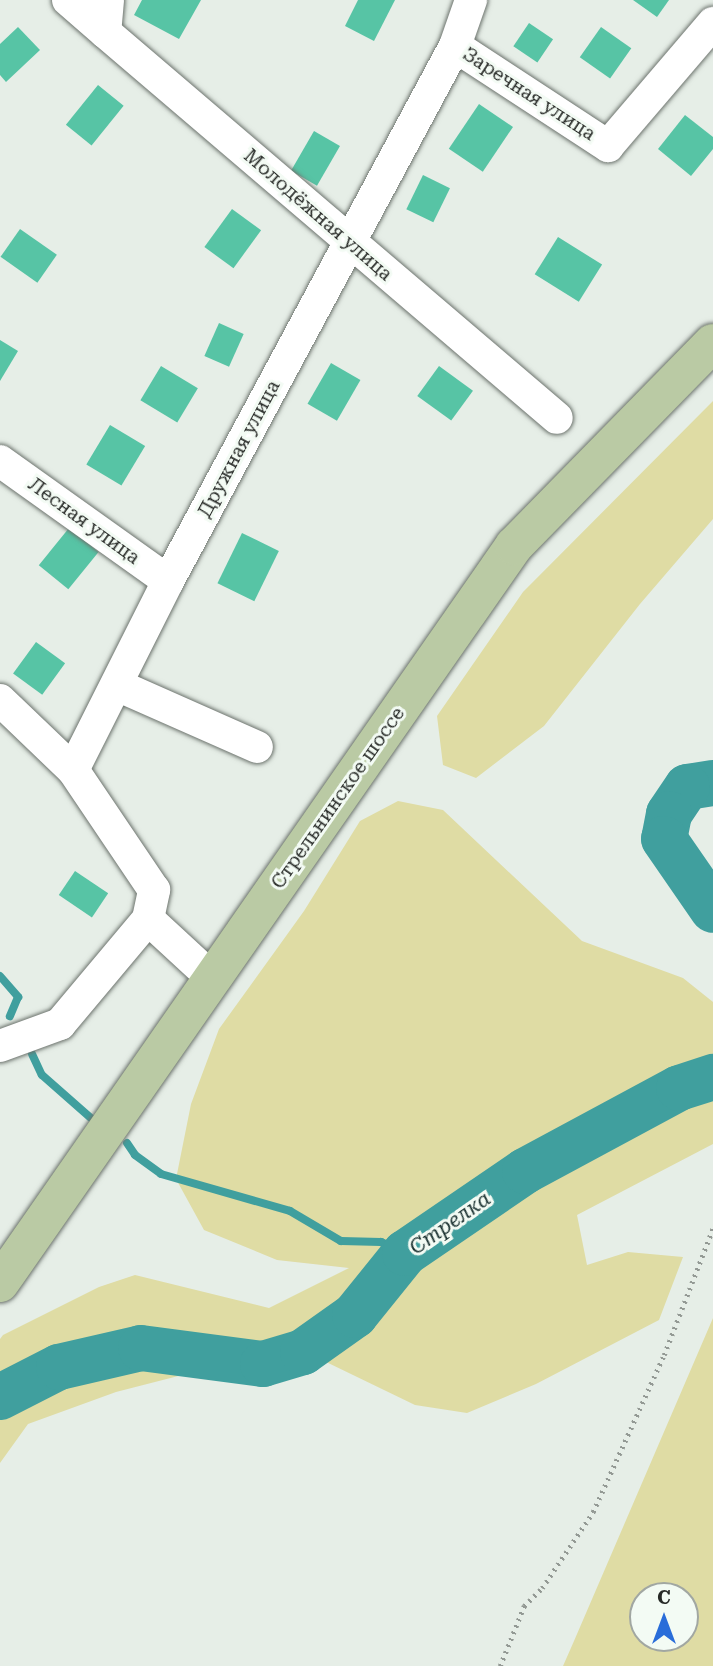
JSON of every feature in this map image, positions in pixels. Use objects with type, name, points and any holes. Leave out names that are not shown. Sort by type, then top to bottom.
[{"type":"main road","name":"Стрельнинское шоссе","points":[[0,1283],[514,546],[713,343]]},
{"type":"street","name":"Молодёжная улица","points":[[68,0],[557,418]]},
{"type":"street","points":[[105,32],[108,0]]},
{"type":"street","name":"Дружная улица","points":[[73,770],[167,581],[455,46],[471,0]]},
{"type":"street","name":"Заречная улица","points":[[455,46],[608,146],[713,23]]},
{"type":"street","name":"Лесная улица","points":[[0,461],[167,581]]},
{"type":"street","points":[[117,685],[257,747]]},
{"type":"street","points":[[0,700],[73,770],[151,905],[212,978]]},
{"type":"street","points":[[0,1046],[60,1024],[151,905]]},
{"type":"path","points":[[500,1666],[524,1606],[542,1588],[593,1512],[664,1355],[713,1228]]},
{"type":"shaded area","points":[[713,401],[713,519],[640,604],[544,726],[476,778],[443,765],[437,716],[523,592]]},
{"type":"shaded area","points":[[398,801],[443,810],[582,941],[683,978],[713,1002],[713,1144],[577,1215],[587,1265],[628,1252],[683,1257],[659,1320],[536,1384],[467,1413],[415,1405],[322,1360],[190,1373],[116,1392],[28,1424],[0,1463],[0,1339],[3,1335],[99,1287],[135,1275],[269,1308],[349,1268],[277,1260],[204,1230],[176,1179],[191,1104],[219,1029],[304,911],[360,821]]},
{"type":"shaded area","points":[[713,1318],[713,1666],[563,1666]]},
{"type":"building","points":[[142,0],[201,0],[179,39],[134,15]]},
{"type":"building","points":[[358,0],[395,0],[374,41],[345,26]]},
{"type":"building","points":[[633,0],[669,0],[657,17]]},
{"type":"building","points":[[529,23],[553,39],[537,62],[513,46]]},
{"type":"building","points":[[18,27],[40,50],[6,82],[0,75],[0,44]]},
{"type":"building","points":[[601,27],[631,48],[610,79],[580,57]]},
{"type":"building","points":[[98,85],[124,106],[92,145],[66,125]]},
{"type":"building","points":[[479,104],[513,127],[483,172],[449,149]]},
{"type":"building","points":[[685,115],[713,137],[713,149],[691,176],[658,149]]},
{"type":"building","points":[[314,131],[340,146],[317,186],[291,171]]},
{"type":"building","points":[[423,175],[450,188],[433,222],[406,209]]},
{"type":"building","points":[[232,209],[261,230],[233,268],[204,247]]},
{"type":"building","points":[[20,229],[57,255],[37,283],[0,257]]},
{"type":"building","points":[[558,237],[602,265],[579,302],[535,274]]},
{"type":"building","points":[[219,323],[244,334],[229,367],[204,356]]},
{"type":"building","points":[[0,340],[18,351],[0,381]]},
{"type":"building","points":[[331,363],[360,380],[337,421],[308,404]]},
{"type":"building","points":[[161,366],[198,388],[177,422],[140,400]]},
{"type":"building","points":[[439,366],[473,391],[451,421],[417,396]]},
{"type":"building","points":[[110,425],[145,446],[121,486],[86,464]]},
{"type":"building","points":[[69,528],[99,552],[68,589],[39,565]]},
{"type":"building","points":[[242,533],[279,551],[254,601],[217,583]]},
{"type":"building","points":[[36,642],[65,663],[42,695],[13,674]]},
{"type":"building","points":[[75,871],[108,893],[92,917],[59,895]]},
{"type":"waterway","name":"Стрелка","points":[[713,783],[687,787],[669,814],[664,839],[713,910]]},
{"type":"waterway","points":[[0,976],[18,997],[10,1016]]},
{"type":"waterway","points":[[32,1054],[42,1075],[91,1118]]},
{"type":"waterway","name":"Стрелка","points":[[0,1397],[59,1367],[141,1348],[263,1364],[303,1352],[355,1315],[405,1253],[525,1171],[679,1088],[713,1077]]},
{"type":"waterway","points":[[127,1143],[135,1155],[161,1174],[290,1211],[341,1241],[381,1242],[405,1253]]}]
